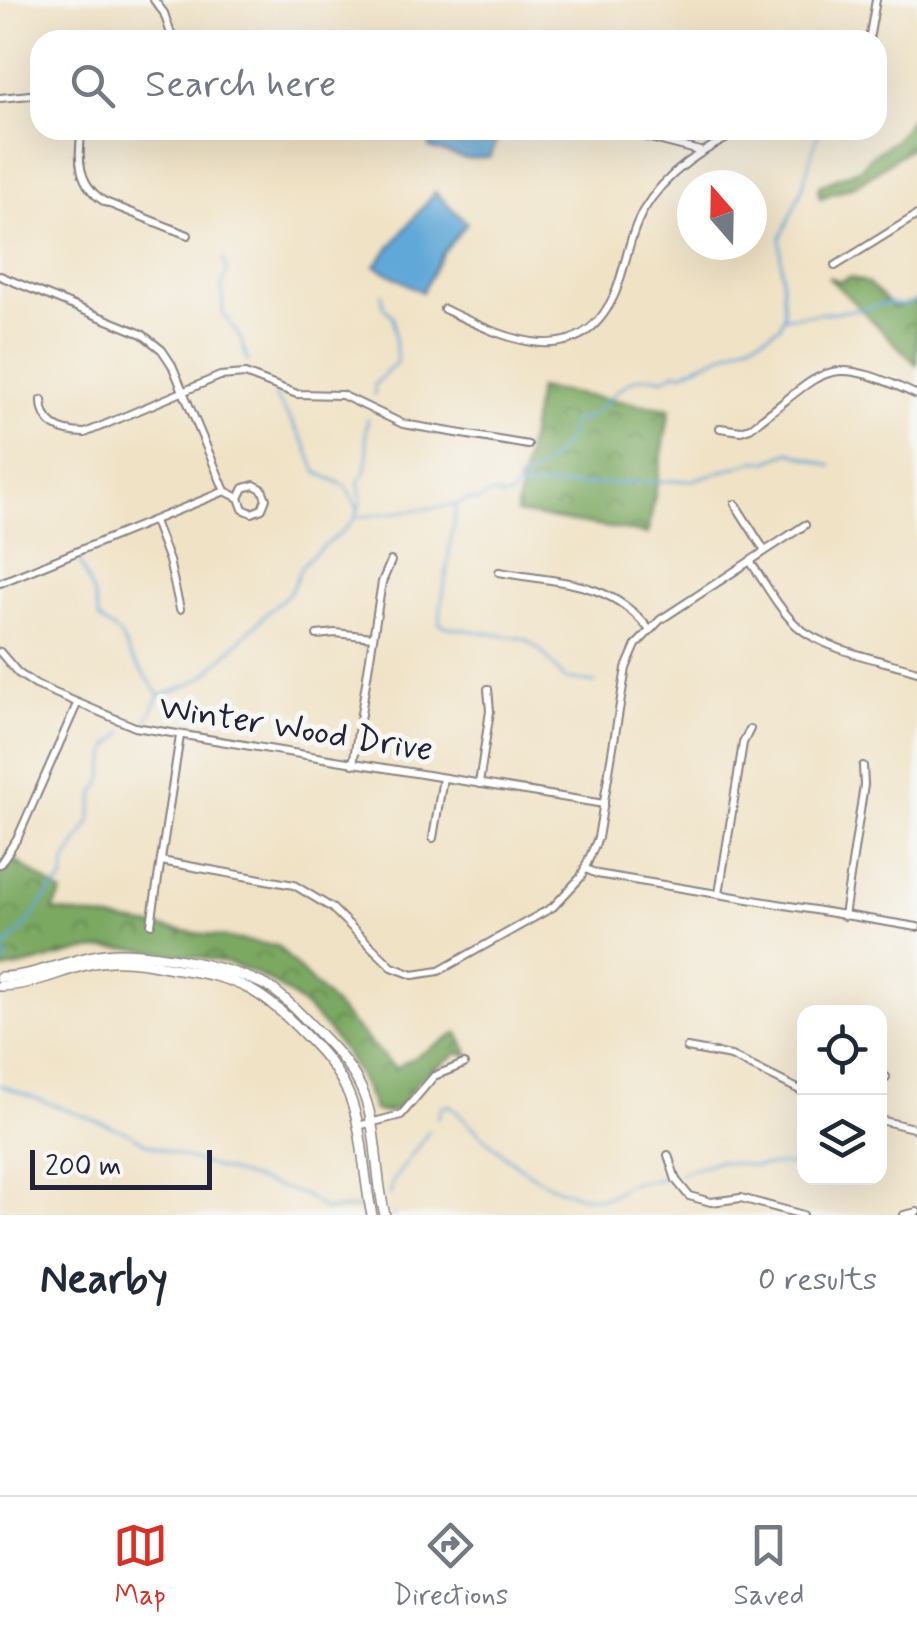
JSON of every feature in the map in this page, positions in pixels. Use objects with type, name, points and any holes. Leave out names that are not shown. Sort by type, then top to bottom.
[{"type":"street","points":[[154,0],[170,30]]},
{"type":"street","points":[[871,30],[876,0]]},
{"type":"street","points":[[0,98],[30,95]]},
{"type":"street","points":[[81,140],[79,166],[95,195],[188,234]]},
{"type":"street","points":[[656,140],[701,152]]},
{"type":"street","points":[[444,308],[527,344],[560,342],[585,330],[600,317],[613,297],[636,227],[660,187],[701,152],[724,140]]},
{"type":"street","points":[[835,266],[917,216]]},
{"type":"street","points":[[0,276],[149,338],[172,365],[226,491],[252,513],[266,502],[264,492],[254,486],[244,488],[238,498]]},
{"type":"street","points":[[720,428],[750,428],[806,384],[841,369],[869,374],[917,395]]},
{"type":"street","points":[[42,400],[44,415],[52,425],[72,433],[85,433],[220,376],[245,374],[297,394],[342,395],[403,424],[528,445]]},
{"type":"street","points":[[0,583],[226,491]]},
{"type":"street","points":[[735,504],[766,551]]},
{"type":"street","points":[[154,521],[169,561],[180,609]]},
{"type":"street","points":[[160,861],[294,885],[332,908],[400,971],[420,975],[446,968],[544,912],[567,894],[586,869],[596,846],[626,668],[648,628],[805,525]]},
{"type":"street","points":[[353,764],[382,582],[391,561]]},
{"type":"street","points":[[750,561],[788,617],[804,631],[829,644],[917,671]]},
{"type":"street","points":[[500,572],[603,592],[623,602],[648,628]]},
{"type":"street","points":[[317,635],[373,637]]},
{"type":"street","name":"Winter Wood Drive","points":[[0,652],[36,685],[125,724],[604,804]]},
{"type":"street","points":[[479,784],[490,711],[488,688]]},
{"type":"street","points":[[1,859],[18,837],[77,704]]},
{"type":"street","points":[[719,894],[743,743],[750,730]]},
{"type":"street","points":[[151,924],[180,736]]},
{"type":"street","points":[[844,916],[864,785],[862,766]]},
{"type":"street","points":[[434,838],[443,778]]},
{"type":"street","points":[[586,869],[597,874],[917,927]]},
{"type":"street","points":[[0,976],[24,974],[88,956],[120,953],[244,976],[274,990],[340,1054],[357,1079],[371,1124],[385,1215]]},
{"type":"street","points":[[0,986],[111,961],[166,966],[234,980],[270,1001],[327,1058],[345,1086],[358,1126],[372,1215]]},
{"type":"street","points":[[686,1048],[741,1060],[797,1088]]},
{"type":"street","points":[[358,1126],[401,1114],[434,1076],[464,1064]]},
{"type":"street","points":[[887,1122],[917,1129]]},
{"type":"street","points":[[668,1155],[676,1180],[689,1196],[710,1202],[740,1198],[803,1215]]},
{"type":"street","points":[[904,1215],[917,1212]]},
{"type":"green space","points":[[917,111],[917,143],[857,185],[820,198],[818,189],[822,184],[861,168],[895,140]]},
{"type":"green space","points":[[828,277],[840,281],[850,277],[868,283],[894,308],[917,301],[917,365]]},
{"type":"green space","points":[[538,388],[670,409],[648,534],[516,513]]},
{"type":"green space","points":[[12,858],[62,893],[53,910],[277,946],[395,1068],[458,1033],[469,1055],[457,1053],[423,1076],[397,1108],[383,1113],[374,1110],[351,1063],[320,1022],[280,988],[234,965],[111,948],[0,970],[0,872]]},
{"type":"water","points":[[430,140],[496,140],[490,157],[467,159],[429,148]]},
{"type":"water","points":[[435,192],[467,223],[443,253],[422,292],[375,266]]},
{"type":"waterway","points":[[357,517],[456,505],[469,499],[477,502],[487,495],[509,497],[518,486],[517,481],[546,464],[561,448],[575,419],[582,421],[619,389],[639,378],[664,379],[675,372],[682,373],[780,326],[784,316],[780,239],[800,194],[816,140]]},
{"type":"waterway","points":[[223,259],[227,272],[222,284],[223,313],[240,337],[248,362]]},
{"type":"waterway","points":[[374,395],[375,384],[397,362],[393,317],[383,306],[382,293]]},
{"type":"waterway","points":[[785,317],[889,303],[905,306],[917,300]]},
{"type":"waterway","points":[[275,396],[306,445],[316,472],[346,486],[358,510]]},
{"type":"waterway","points":[[147,720],[160,695],[206,675],[289,592],[306,561],[354,519],[359,509],[358,483],[368,458],[368,419]]},
{"type":"waterway","points":[[519,488],[693,480],[790,452],[831,466]]},
{"type":"waterway","points":[[456,506],[439,623],[525,639],[565,679],[595,683]]},
{"type":"waterway","points":[[77,556],[99,619],[119,634],[159,694]]},
{"type":"waterway","points":[[7,964],[4,948],[63,881],[66,862],[90,822],[109,747],[124,732]]},
{"type":"waterway","points":[[0,1085],[129,1133],[147,1144],[304,1195],[326,1210],[362,1207]]},
{"type":"waterway","points":[[438,1118],[442,1106],[450,1105],[518,1165],[537,1178],[579,1195],[604,1198],[631,1183],[666,1178]]},
{"type":"waterway","points":[[390,1195],[393,1181],[429,1131]]},
{"type":"waterway","points":[[680,1173],[718,1161],[753,1166],[797,1164]]}]
